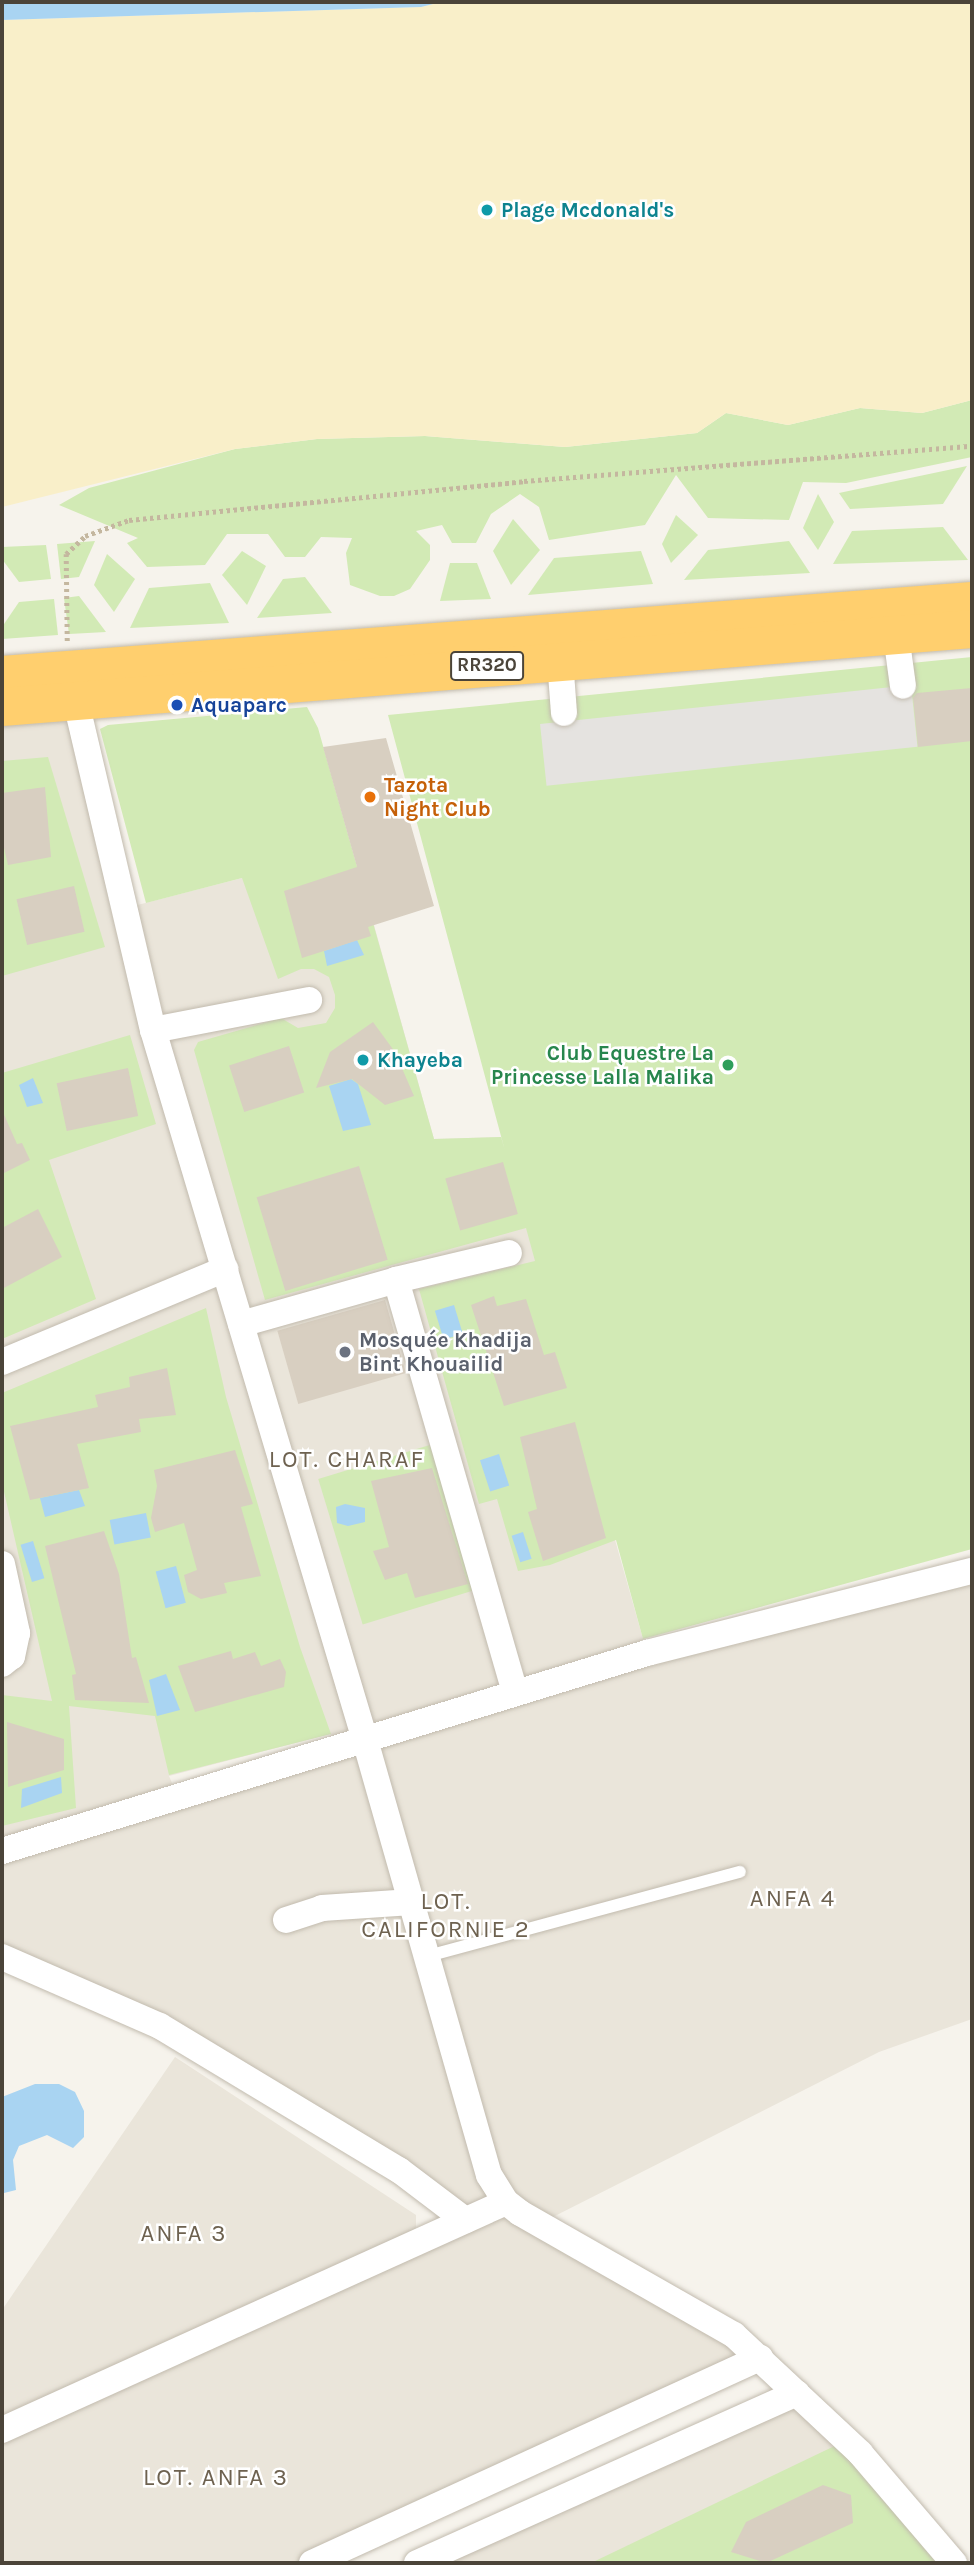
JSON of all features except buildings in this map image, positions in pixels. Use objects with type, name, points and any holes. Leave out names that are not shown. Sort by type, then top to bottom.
[{"type":"highway","name":"RR320","points":[[2,675],[72,685],[492,652],[972,601]]},
{"type":"highway","name":"RR320","points":[[492,652],[560,660],[972,629]]},
{"type":"highway","name":"RR320","points":[[2,707],[72,685]]},
{"type":"street","points":[[896,635],[903,686]]},
{"type":"street","points":[[560,660],[564,713]]},
{"type":"street","points":[[72,685],[153,1030],[365,1740],[428,1956],[482,2158],[506,2202],[705,2317],[760,2358],[860,2453],[954,2563]]},
{"type":"street","points":[[153,1030],[309,1000]]},
{"type":"street","points":[[241,1324],[396,1280],[509,1253]]},
{"type":"street","points":[[2,1362],[225,1269]]},
{"type":"street","points":[[396,1280],[515,1692]]},
{"type":"street","points":[[2,1564],[17,1633],[12,1656],[2,1664]]},
{"type":"street","points":[[2,1851],[656,1651],[972,1571]]},
{"type":"street","points":[[286,1920],[323,1908],[412,1902]]},
{"type":"street","points":[[2,1957],[160,2026],[399,2170],[466,2220]]},
{"type":"street","points":[[2,2430],[506,2202]]},
{"type":"street","points":[[312,2563],[760,2358]]},
{"type":"street","points":[[417,2563],[797,2393]]},
{"type":"lane","points":[[428,1956],[740,1872]]},
{"type":"path","points":[[72,685],[63,588],[66,554],[85,536],[129,520],[510,482],[972,446]]},
{"type":"shaded area","points":[[911,685],[917,747],[547,786],[540,724]]},
{"type":"shaded area","points":[[75,700],[126,908],[242,878],[374,925],[434,1139],[501,1137],[647,1653],[972,1573],[972,2019],[879,2052],[539,2224],[760,2358],[312,2563],[2,2563],[2,2310],[175,2057],[416,2215],[416,2229],[465,2220],[160,2026],[2,1957],[2,707]],"holes":[[[330,1734],[337,1748],[178,1797],[169,1776]]]},
{"type":"shaded area","points":[[797,2393],[954,2563],[417,2563]]},
{"type":"green space","points":[[972,400],[972,457],[846,483],[803,482],[789,520],[708,518],[676,475],[645,525],[549,540],[539,507],[520,494],[491,514],[476,543],[452,543],[442,525],[416,531],[430,545],[430,560],[410,589],[394,596],[380,596],[350,585],[346,553],[352,538],[321,537],[305,557],[285,557],[268,534],[227,534],[205,565],[147,567],[127,543],[138,538],[59,505],[89,488],[235,449],[317,439],[425,436],[565,447],[697,433],[726,413],[788,425],[860,408],[922,413]]},
{"type":"green space","points":[[967,466],[943,504],[850,509],[839,493]]},
{"type":"green space","points":[[818,494],[834,522],[818,550],[803,528]]},
{"type":"green space","points":[[676,515],[698,535],[671,563],[662,544]]},
{"type":"green space","points":[[513,519],[540,550],[511,585],[493,551]]},
{"type":"green space","points":[[943,527],[968,560],[833,564],[852,531]]},
{"type":"green space","points":[[95,541],[79,577],[61,579],[57,544]]},
{"type":"green space","points":[[789,541],[810,573],[684,580],[708,550]]},
{"type":"green space","points":[[46,545],[51,579],[19,582],[2,559],[2,547]]},
{"type":"green space","points":[[242,551],[266,566],[247,605],[222,575]]},
{"type":"green space","points":[[641,551],[653,584],[528,595],[554,558]]},
{"type":"green space","points":[[107,554],[135,579],[114,612],[94,585]]},
{"type":"green space","points":[[450,563],[477,563],[491,599],[440,601]]},
{"type":"green space","points":[[305,577],[332,613],[257,618],[283,579]]},
{"type":"green space","points":[[210,583],[229,623],[130,628],[149,588]]},
{"type":"green space","points":[[79,596],[106,632],[69,634],[64,598]]},
{"type":"green space","points":[[54,599],[58,635],[2,639],[2,627],[19,602]]},
{"type":"green space","name":"Club Equestre La Princesse Lalla Malika","points":[[972,657],[972,1549],[643,1639],[616,1540],[550,1565],[518,1571],[497,1499],[479,1504],[419,1289],[535,1261],[526,1228],[265,1300],[194,1050],[198,1042],[281,1018],[298,1028],[326,1023],[335,1008],[335,995],[329,977],[314,969],[301,969],[278,979],[242,878],[146,903],[100,729],[108,725],[307,707],[318,728],[434,1139],[501,1137],[505,1151],[388,715]]},
{"type":"green space","points":[[48,757],[105,947],[2,976],[2,761]]},
{"type":"green space","points":[[130,1035],[156,1124],[49,1160],[96,1299],[2,1339],[2,1073]]},
{"type":"green space","points":[[206,1308],[226,1397],[300,1647],[331,1734],[169,1775],[155,1716],[69,1706],[76,1808],[2,1826],[2,1695],[52,1701],[2,1483],[2,1393]]},
{"type":"green space","points":[[433,1444],[477,1589],[363,1624],[318,1479]]},
{"type":"green space","points":[[847,2440],[954,2563],[591,2563]]},
{"type":"sand","name":"Plage Mcdonald's","points":[[441,2],[972,2],[972,400],[922,413],[860,408],[788,425],[726,413],[697,433],[565,447],[425,436],[317,439],[235,449],[2,507],[2,20],[421,7]]},
{"type":"water","points":[[2,2],[441,2],[421,7],[2,20]]},
{"type":"water","points":[[357,940],[364,955],[327,966],[324,951]]},
{"type":"water","points":[[33,1078],[43,1103],[27,1107],[19,1085]]},
{"type":"water","points":[[351,1079],[358,1084],[371,1125],[343,1131],[329,1086]]},
{"type":"water","points":[[454,1305],[463,1334],[444,1340],[435,1311]]},
{"type":"water","points":[[499,1454],[509,1485],[490,1492],[480,1460]]},
{"type":"water","points":[[79,1490],[85,1506],[45,1517],[40,1498]]},
{"type":"water","points":[[345,1504],[365,1508],[365,1522],[348,1526],[337,1523],[336,1507]]},
{"type":"water","points":[[146,1513],[151,1538],[114,1545],[110,1520]]},
{"type":"water","points":[[523,1532],[532,1559],[520,1562],[512,1536]]},
{"type":"water","points":[[33,1541],[44,1578],[32,1582],[21,1545]]},
{"type":"water","points":[[176,1566],[186,1603],[166,1608],[156,1571]]},
{"type":"water","points":[[166,1674],[180,1710],[157,1716],[149,1680]]},
{"type":"water","points":[[61,1777],[62,1793],[21,1808],[22,1789]]},
{"type":"water","points":[[35,2084],[59,2084],[75,2092],[84,2111],[84,2137],[73,2148],[47,2135],[19,2146],[13,2160],[16,2190],[4,2193],[2,2097]]},
{"type":"place","name":"Plage Mcdonald's","points":[[487,210]]},
{"type":"place","name":"Aquaparc","points":[[177,705]]},
{"type":"place","name":"Tazota Night Club","points":[[370,797]]},
{"type":"place","name":"Khayeba","points":[[363,1060]]},
{"type":"place","name":"Club Equestre La Princesse Lalla Malika","points":[[728,1065]]},
{"type":"place","name":"Mosquée Khadija Bint Khouailid","points":[[345,1352]]},
{"type":"district","name":"LOT. CHARAF","points":[[347,1460]]},
{"type":"district","name":"ANFA 4","points":[[793,1899]]},
{"type":"district","name":"LOT. CALIFORNIE 2","points":[[446,1916]]},
{"type":"district","name":"ANFA 3","points":[[184,2234]]},
{"type":"district","name":"LOT. ANFA 3","points":[[216,2478]]}]
